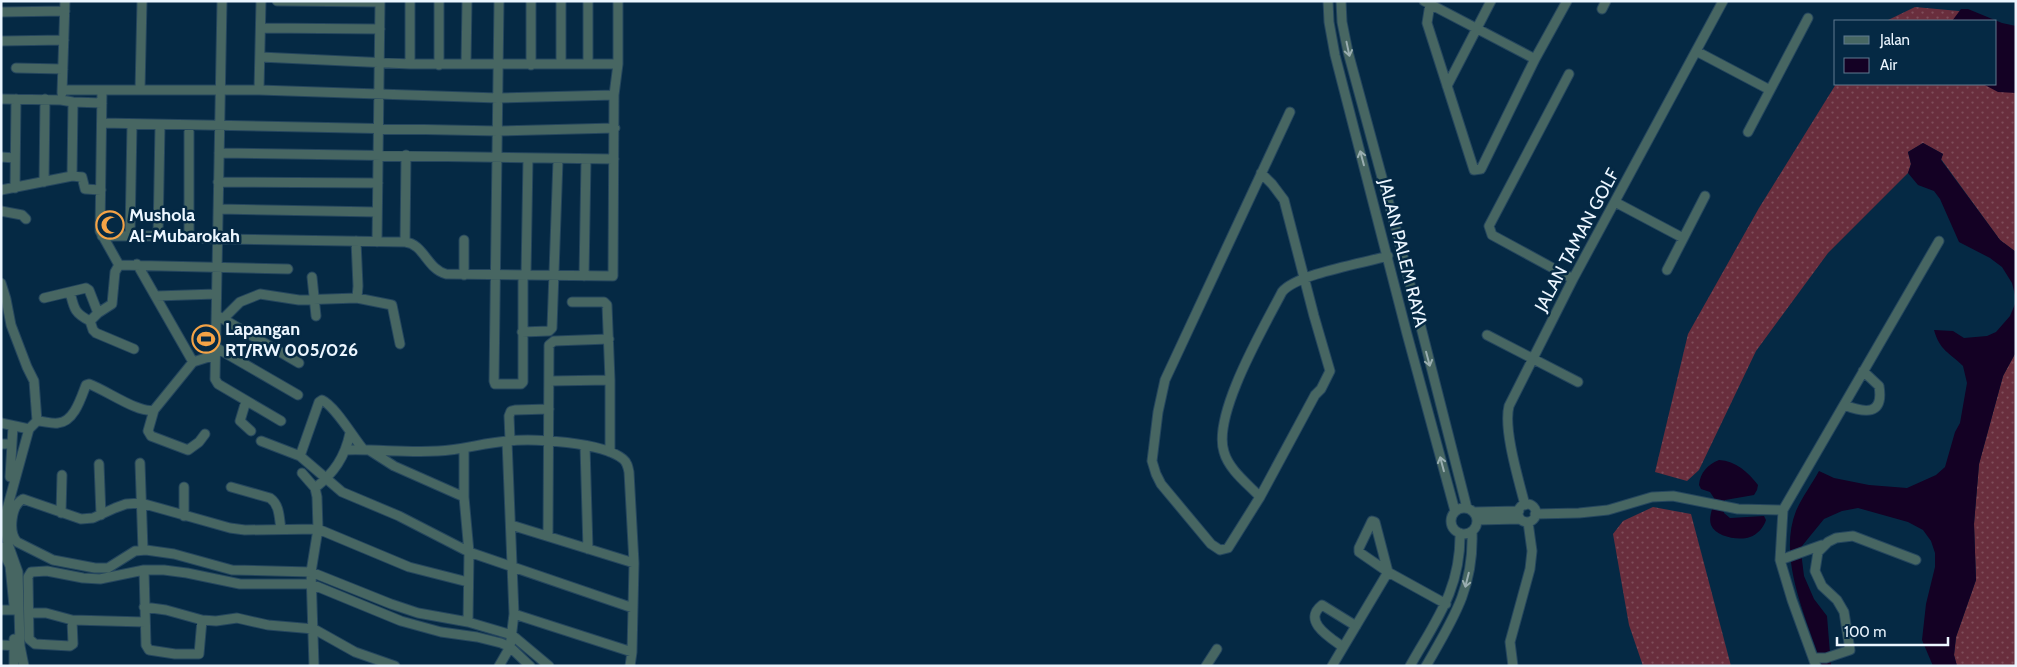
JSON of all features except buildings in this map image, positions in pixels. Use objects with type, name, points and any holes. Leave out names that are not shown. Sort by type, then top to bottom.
[{"type":"street","points":[[140,90],[142,1]]},
{"type":"street","points":[[222,1],[216,267],[216,294],[220,317],[215,351],[215,377],[217,382],[280,421]]},
{"type":"street","points":[[259,90],[261,1]]},
{"type":"street","points":[[277,1],[380,2],[377,242]]},
{"type":"street","points":[[410,1],[410,64]]},
{"type":"street","points":[[439,1],[439,65]]},
{"type":"street","points":[[466,64],[467,1]]},
{"type":"street","points":[[500,1],[495,276],[494,381],[496,384],[523,383],[522,332],[528,158]]},
{"type":"street","points":[[530,65],[531,1]]},
{"type":"street","points":[[561,1],[561,63]]},
{"type":"street","points":[[588,1],[588,64]]},
{"type":"street","points":[[102,236],[405,242],[415,244],[438,271],[446,274],[614,276],[614,95],[618,64],[618,1]]},
{"type":"street","name":"JALAN PALEM RAYA","points":[[1328,1],[1329,22],[1336,55],[1407,334],[1455,511]]},
{"type":"street","name":"JALAN PALEM RAYA","points":[[1341,1],[1342,22],[1348,52],[1473,514]]},
{"type":"street","points":[[1447,86],[1491,1]]},
{"type":"street","points":[[1427,3],[1428,23],[1474,170],[1477,171],[1481,170],[1535,59],[1567,1]]},
{"type":"street","name":"JALAN TAMAN GOLF","points":[[1513,666],[1510,642],[1530,569],[1532,551],[1523,514],[1508,412],[1573,279],[1723,1]]},
{"type":"street","points":[[1427,3],[1535,59]]},
{"type":"street","points":[[1,12],[65,6],[61,100]]},
{"type":"street","points":[[1748,132],[1808,18]]},
{"type":"street","points":[[260,28],[380,29]]},
{"type":"street","points":[[1,41],[64,40]]},
{"type":"street","points":[[1696,51],[1770,90]]},
{"type":"street","points":[[260,57],[439,65],[618,64]]},
{"type":"street","points":[[16,68],[63,69]]},
{"type":"street","points":[[1569,74],[1489,226],[1492,235],[1573,279]]},
{"type":"street","points":[[62,90],[259,90],[498,98],[614,95]]},
{"type":"street","points":[[102,90],[100,231],[119,265]]},
{"type":"street","points":[[1,99],[45,99],[102,103]]},
{"type":"street","points":[[15,188],[16,99]]},
{"type":"street","points":[[44,182],[45,99]]},
{"type":"street","points":[[72,176],[73,102]]},
{"type":"street","points":[[1261,173],[1284,200],[1330,371],[1260,497],[1228,548],[1220,550],[1211,544],[1161,484],[1156,474],[1152,461],[1158,412],[1165,380],[1261,173],[1290,112]]},
{"type":"street","points":[[102,123],[498,131],[615,128]]},
{"type":"street","points":[[130,236],[132,124]]},
{"type":"street","points":[[158,236],[160,125]]},
{"type":"street","points":[[189,237],[190,125]]},
{"type":"street","points":[[219,153],[614,160]]},
{"type":"street","points":[[405,242],[406,155]]},
{"type":"street","points":[[1,157],[16,158]]},
{"type":"street","points":[[522,332],[551,330],[558,160]]},
{"type":"street","points":[[584,276],[586,160]]},
{"type":"street","points":[[1,190],[72,176],[82,177],[85,189],[101,190]]},
{"type":"street","points":[[218,182],[378,183]]},
{"type":"street","points":[[1667,270],[1705,196]]},
{"type":"street","points":[[1615,202],[1683,238]]},
{"type":"street","points":[[218,209],[377,212]]},
{"type":"street","points":[[1,211],[22,215],[26,219]]},
{"type":"street","points":[[464,240],[464,275]]},
{"type":"street","points":[[356,241],[357,298]]},
{"type":"street","points":[[1828,542],[1818,552],[1815,572],[1822,586],[1837,600],[1844,612],[1850,650],[1816,661],[1792,600],[1783,559],[1783,510],[1939,242]]},
{"type":"street","points":[[1260,497],[1233,468],[1224,454],[1222,442],[1224,419],[1232,394],[1282,292],[1290,284],[1304,278],[1388,256]]},
{"type":"street","points":[[137,264],[194,362]]},
{"type":"street","points":[[119,265],[288,269]]},
{"type":"street","points":[[90,321],[112,304],[115,272],[119,265]]},
{"type":"street","points":[[312,277],[316,316]]},
{"type":"street","points":[[1,283],[5,316],[34,381],[37,421],[29,429],[4,520],[8,544],[18,572],[17,646],[14,666]]},
{"type":"street","points":[[44,298],[86,288],[89,290],[98,313]]},
{"type":"street","points":[[70,292],[75,310],[90,321],[96,333],[134,349]]},
{"type":"street","points":[[156,296],[216,294]]},
{"type":"street","points":[[220,317],[240,302],[260,294],[299,300],[357,298],[392,305],[400,344]]},
{"type":"street","points":[[572,302],[606,303],[609,339],[610,452]]},
{"type":"street","points":[[220,317],[299,363]]},
{"type":"street","points":[[1487,335],[1578,382]]},
{"type":"street","points":[[548,535],[549,348],[552,341],[609,339]]},
{"type":"street","points":[[206,434],[188,450],[151,436],[148,431],[154,410],[194,362],[215,351]]},
{"type":"street","points":[[215,351],[298,395]]},
{"type":"street","points":[[1844,405],[1868,411],[1873,410],[1879,402],[1880,386],[1863,370]]},
{"type":"street","points":[[549,381],[610,380]]},
{"type":"street","points":[[37,421],[59,423],[66,420],[73,414],[86,385],[89,384],[103,388],[133,406],[146,411],[154,410]]},
{"type":"street","points":[[300,456],[320,400],[324,400],[366,450],[394,466],[464,497]]},
{"type":"street","points":[[246,401],[240,421],[252,431]]},
{"type":"street","points":[[499,666],[510,648],[514,614],[510,566],[509,416],[514,410],[549,409]]},
{"type":"street","points":[[1,423],[29,429]]},
{"type":"street","points":[[1,506],[12,444],[13,426]]},
{"type":"street","points":[[315,488],[327,479],[346,450],[350,433]]},
{"type":"street","points":[[346,450],[418,452],[464,449],[508,440],[548,441],[585,446],[610,452],[624,460],[628,466],[634,563],[630,666]]},
{"type":"street","points":[[261,441],[300,456],[342,492],[399,516],[469,552],[633,608]]},
{"type":"street","points":[[1,444],[12,444]]},
{"type":"street","points":[[585,446],[588,549]]},
{"type":"street","points":[[464,449],[464,497],[469,552],[468,622]]},
{"type":"street","points":[[100,464],[101,515]]},
{"type":"street","points":[[140,464],[143,550]]},
{"type":"street","points":[[302,473],[315,488],[317,497],[318,529],[311,584],[314,666]]},
{"type":"street","points":[[61,513],[62,475]]},
{"type":"street","points":[[184,487],[184,516]]},
{"type":"street","points":[[231,487],[270,498],[274,501],[277,505],[281,529]]},
{"type":"street","points":[[1535,514],[1608,510],[1652,497],[1673,496],[1738,509],[1783,510]]},
{"type":"street","points":[[468,582],[410,567],[318,529],[245,530],[230,528],[141,503],[126,504],[93,518],[81,519],[26,499],[20,499],[13,517],[14,538],[17,542],[53,560],[95,568],[108,568],[118,563],[128,554],[143,550],[174,554],[232,570],[312,572],[409,610],[438,618],[468,622],[512,635],[549,666]]},
{"type":"street","points":[[1472,532],[1460,534],[1452,528],[1452,515],[1455,511],[1463,507],[1473,514],[1523,514],[1533,519],[1535,514]]},
{"type":"street","points":[[1523,514],[1532,507],[1535,514]]},
{"type":"street","points":[[1426,666],[1453,619],[1464,595],[1472,552],[1472,532],[1477,525],[1473,514]]},
{"type":"street","points":[[1332,666],[1388,572],[1375,522],[1372,521],[1359,548],[1359,552],[1388,572],[1446,604]]},
{"type":"street","points":[[511,525],[634,563]]},
{"type":"street","points":[[1410,666],[1452,591],[1459,564],[1460,534]]},
{"type":"street","points":[[1783,559],[1811,550],[1836,538],[1853,536],[1916,560]]},
{"type":"street","points":[[1,547],[10,566],[17,646],[24,666]]},
{"type":"street","points":[[72,620],[73,644],[70,646],[35,644],[29,639],[28,577],[34,570],[100,579],[144,570],[187,573],[240,584],[311,584],[401,621],[441,632],[491,639],[510,648],[530,666]]},
{"type":"street","points":[[144,570],[146,645],[149,650],[197,655],[200,653],[202,620]]},
{"type":"street","points":[[1,577],[11,577]]},
{"type":"street","points":[[1343,647],[1320,629],[1314,620],[1314,614],[1322,605],[1356,626]]},
{"type":"street","points":[[144,607],[166,610],[202,620],[216,621],[237,618],[268,625],[314,629],[365,661],[395,666]]},
{"type":"street","points":[[1,610],[14,610]]},
{"type":"street","points":[[29,613],[46,613],[72,620],[145,622]]},
{"type":"street","points":[[514,614],[632,652]]},
{"type":"street","points":[[1,645],[17,646]]},
{"type":"street","points":[[1206,666],[1217,649]]},
{"type":"shaded area","points":[[1915,7],[1970,12],[1989,20],[1888,20]]},
{"type":"shaded area","points":[[2016,28],[2016,252],[2000,240],[1941,159],[1943,154],[1923,143],[1908,152],[1911,164],[1908,173],[1828,253],[1756,351],[1699,470],[1687,481],[1655,472],[1688,334],[1759,208],[1835,85],[1997,85]]},
{"type":"shaded area","name":"Lapangan RT/RW 005/026","points":[[199,327],[213,327],[213,351],[199,351]]},
{"type":"shaded area","points":[[2016,352],[2016,666],[1957,666],[1954,655],[1956,637],[1976,580],[1974,524],[1979,464],[2003,376]]},
{"type":"shaded area","points":[[1653,507],[1691,514],[1731,666],[1643,666],[1629,625],[1613,534],[1623,521]]},
{"type":"water","points":[[1961,9],[1968,9],[1995,20],[1953,20]]},
{"type":"water","points":[[1997,21],[2016,26],[2016,93],[1998,92],[1985,85],[1997,85]]},
{"type":"water","points":[[1923,143],[1943,154],[1941,160],[2000,240],[2016,252],[2016,352],[2003,376],[1979,464],[1974,524],[1976,580],[1956,637],[1954,655],[1957,666],[1933,666],[1922,640],[1926,604],[1935,567],[1935,553],[1931,541],[1923,530],[1908,522],[1858,508],[1842,511],[1824,519],[1802,546],[1801,552],[1804,576],[1814,599],[1827,616],[1831,666],[1822,666],[1802,609],[1792,569],[1791,530],[1801,501],[1819,471],[1834,478],[1869,485],[1907,488],[1936,475],[1945,467],[1955,432],[1960,423],[1967,383],[1963,366],[1942,347],[1934,330],[1953,331],[1964,338],[1987,336],[1996,332],[2010,316],[2015,304],[2012,283],[2002,267],[1990,258],[1959,242],[1940,199],[1934,191],[1918,185],[1908,173],[1911,164],[1908,152]]},
{"type":"water","points":[[1719,460],[1731,462],[1741,468],[1758,485],[1754,495],[1725,500],[1723,506],[1724,513],[1730,518],[1764,516],[1766,520],[1764,525],[1753,536],[1740,539],[1728,537],[1718,532],[1711,525],[1710,518],[1714,498],[1710,492],[1701,489],[1699,485],[1705,469]]},
{"type":"place","name":"Mushola Al-Mubarokah","points":[[110,225]]},
{"type":"place","name":"Lapangan RT/RW 005/026","points":[[206,339]]}]
